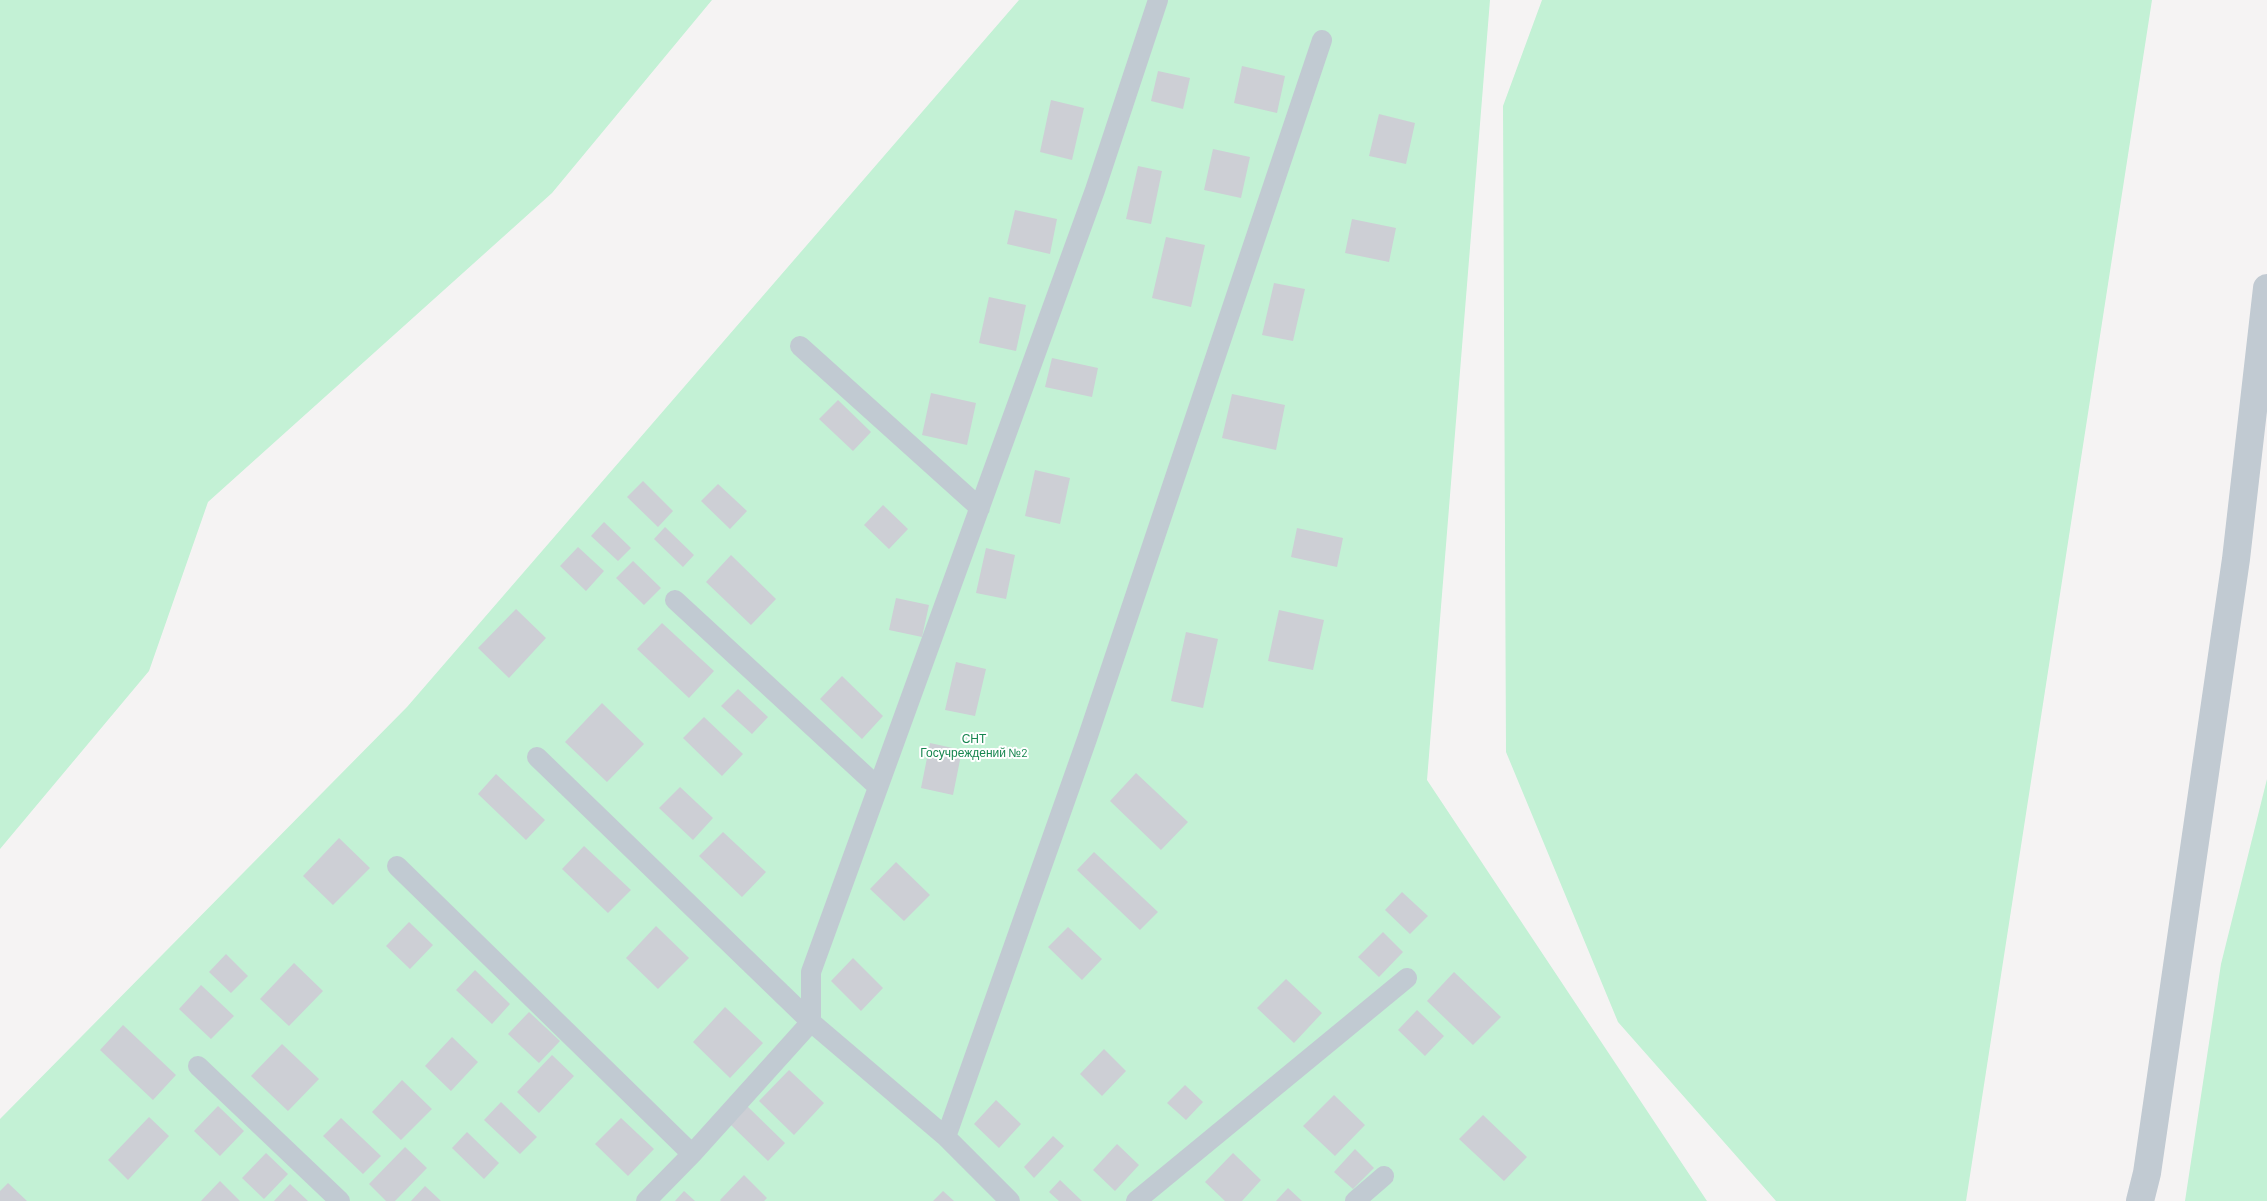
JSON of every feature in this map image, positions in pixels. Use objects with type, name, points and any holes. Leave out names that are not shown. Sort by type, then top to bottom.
[{"type":"street","points":[[2140,1201],[2147,1173],[2236,559],[2267,288]]},
{"type":"lane","points":[[646,1201],[692,1154],[812,1022],[811,972],[1096,190],[1158,0]]},
{"type":"lane","points":[[946,1137],[1087,739],[1322,40]]},
{"type":"lane","points":[[800,346],[980,508]]},
{"type":"lane","points":[[675,600],[878,787]]},
{"type":"lane","points":[[537,757],[812,1022],[946,1137],[1010,1201]]},
{"type":"lane","points":[[397,866],[692,1154]]},
{"type":"lane","points":[[1136,1201],[1407,978]]},
{"type":"lane","points":[[198,1066],[340,1201]]},
{"type":"lane","points":[[1355,1201],[1384,1176]]},
{"type":"green space","points":[[0,0],[712,0],[552,193],[208,502],[149,671],[0,849]]},
{"type":"green space","name":"СНТ Госучреждений №2","points":[[1019,0],[1490,0],[1427,780],[1707,1201],[0,1201],[0,1119],[407,707]]},
{"type":"green space","points":[[1542,0],[2152,0],[1966,1201],[1776,1201],[1618,1022],[1506,752],[1503,106]]},
{"type":"green space","points":[[2267,779],[2267,1201],[2185,1201],[2221,964]]},
{"type":"building","points":[[1242,66],[1285,76],[1277,113],[1234,103]]},
{"type":"building","points":[[1158,71],[1190,78],[1183,109],[1151,101]]},
{"type":"building","points":[[1051,100],[1084,108],[1072,160],[1040,152]]},
{"type":"building","points":[[1379,114],[1415,123],[1406,164],[1369,156]]},
{"type":"building","points":[[1213,149],[1250,157],[1241,198],[1204,190]]},
{"type":"building","points":[[1138,166],[1162,171],[1151,224],[1126,219]]},
{"type":"building","points":[[1015,210],[1057,219],[1050,254],[1007,244]]},
{"type":"building","points":[[1352,219],[1396,228],[1389,262],[1345,253]]},
{"type":"building","points":[[1166,237],[1205,245],[1191,307],[1152,298]]},
{"type":"building","points":[[1274,283],[1305,289],[1293,341],[1262,335]]},
{"type":"building","points":[[989,297],[1026,305],[1016,351],[979,343]]},
{"type":"building","points":[[1052,358],[1098,368],[1092,397],[1045,387]]},
{"type":"building","points":[[931,393],[976,403],[967,445],[922,435]]},
{"type":"building","points":[[1232,394],[1285,405],[1276,450],[1222,438]]},
{"type":"building","points":[[838,400],[871,432],[853,451],[819,419]]},
{"type":"building","points":[[1035,470],[1070,478],[1060,524],[1025,516]]},
{"type":"building","points":[[643,481],[673,511],[658,527],[627,497]]},
{"type":"building","points":[[718,484],[747,511],[730,529],[701,501]]},
{"type":"building","points":[[883,505],[908,529],[889,549],[864,525]]},
{"type":"building","points":[[604,522],[631,548],[618,561],[591,536]]},
{"type":"building","points":[[665,527],[694,555],[683,567],[654,539]]},
{"type":"building","points":[[1297,528],[1343,538],[1337,567],[1291,557]]},
{"type":"building","points":[[578,547],[604,571],[586,591],[560,566]]},
{"type":"building","points":[[986,548],[1015,555],[1006,599],[976,593]]},
{"type":"building","points":[[731,555],[776,599],[751,625],[706,582]]},
{"type":"building","points":[[633,561],[661,588],[644,605],[616,578]]},
{"type":"building","points":[[896,598],[929,605],[922,637],[889,630]]},
{"type":"building","points":[[516,609],[546,638],[509,678],[478,648]]},
{"type":"building","points":[[1279,610],[1324,620],[1313,670],[1268,661]]},
{"type":"building","points":[[662,623],[714,671],[689,698],[637,649]]},
{"type":"building","points":[[1186,632],[1218,639],[1203,708],[1171,701]]},
{"type":"building","points":[[956,662],[986,669],[975,716],[945,710]]},
{"type":"building","points":[[842,676],[883,716],[862,739],[820,699]]},
{"type":"building","points":[[738,689],[768,717],[752,734],[721,706]]},
{"type":"building","points":[[602,703],[644,744],[607,782],[565,742]]},
{"type":"building","points":[[704,717],[743,754],[722,776],[683,738]]},
{"type":"building","points":[[930,743],[962,750],[953,795],[921,788]]},
{"type":"building","points":[[1136,773],[1188,822],[1161,850],[1110,801]]},
{"type":"building","points":[[496,774],[545,820],[526,840],[478,794]]},
{"type":"building","points":[[680,787],[713,818],[693,840],[659,808]]},
{"type":"building","points":[[723,832],[766,872],[742,897],[699,856]]},
{"type":"building","points":[[339,838],[370,868],[333,905],[303,876]]},
{"type":"building","points":[[584,846],[631,890],[608,913],[562,869]]},
{"type":"building","points":[[1094,852],[1158,912],[1140,930],[1077,870]]},
{"type":"building","points":[[896,862],[930,895],[904,921],[870,889]]},
{"type":"building","points":[[1402,892],[1428,916],[1410,934],[1385,910]]},
{"type":"building","points":[[409,922],[433,945],[410,969],[386,946]]},
{"type":"building","points":[[656,926],[689,958],[658,989],[626,958]]},
{"type":"building","points":[[1068,927],[1102,959],[1082,980],[1048,947]]},
{"type":"building","points":[[1383,932],[1403,952],[1379,977],[1358,957]]},
{"type":"building","points":[[226,954],[248,976],[231,993],[209,972]]},
{"type":"building","points":[[853,958],[883,988],[861,1011],[831,981]]},
{"type":"building","points":[[294,963],[323,991],[289,1026],[260,999]]},
{"type":"building","points":[[475,970],[510,1004],[492,1024],[456,990]]},
{"type":"building","points":[[1454,972],[1501,1017],[1473,1045],[1427,1001]]},
{"type":"building","points":[[1286,979],[1322,1013],[1294,1043],[1257,1008]]},
{"type":"building","points":[[201,985],[234,1016],[211,1039],[179,1009]]},
{"type":"building","points":[[725,1007],[763,1043],[730,1078],[693,1042]]},
{"type":"building","points":[[1417,1010],[1444,1036],[1425,1056],[1398,1030]]},
{"type":"building","points":[[529,1012],[560,1041],[539,1063],[508,1034]]},
{"type":"building","points":[[123,1025],[176,1075],[153,1100],[100,1050]]},
{"type":"building","points":[[452,1037],[478,1062],[451,1091],[425,1066]]},
{"type":"building","points":[[282,1044],[319,1079],[288,1111],[251,1076]]},
{"type":"building","points":[[1104,1049],[1126,1071],[1102,1096],[1080,1074]]},
{"type":"building","points":[[552,1055],[574,1076],[539,1113],[517,1092]]},
{"type":"building","points":[[789,1070],[824,1103],[794,1135],[759,1101]]},
{"type":"building","points":[[402,1080],[432,1109],[401,1140],[372,1112]]},
{"type":"building","points":[[1185,1085],[1203,1102],[1186,1120],[1167,1103]]},
{"type":"building","points":[[1334,1095],[1365,1125],[1335,1156],[1303,1126]]},
{"type":"building","points":[[996,1100],[1021,1124],[999,1148],[974,1124]]},
{"type":"building","points":[[501,1102],[537,1137],[520,1154],[484,1120]]},
{"type":"building","points":[[218,1106],[244,1131],[220,1156],[194,1131]]},
{"type":"building","points":[[747,1106],[785,1143],[768,1161],[730,1124]]},
{"type":"building","points":[[1483,1115],[1527,1157],[1504,1181],[1459,1139]]},
{"type":"building","points":[[149,1117],[169,1136],[128,1180],[108,1160]]},
{"type":"building","points":[[341,1118],[381,1156],[363,1174],[323,1136]]},
{"type":"building","points":[[621,1118],[654,1149],[628,1176],[595,1144]]},
{"type":"building","points":[[467,1132],[499,1163],[484,1179],[452,1148]]},
{"type":"building","points":[[1053,1136],[1064,1146],[1034,1178],[1024,1167]]},
{"type":"building","points":[[1117,1144],[1139,1165],[1115,1191],[1093,1170]]},
{"type":"building","points":[[405,1147],[427,1168],[395,1201],[386,1201],[369,1184]]},
{"type":"building","points":[[1355,1149],[1374,1168],[1353,1189],[1334,1172]]},
{"type":"building","points":[[266,1153],[288,1174],[264,1199],[242,1178]]},
{"type":"building","points":[[1233,1153],[1261,1180],[1242,1201],[1225,1201],[1205,1182]]},
{"type":"building","points":[[744,1175],[767,1198],[764,1201],[721,1201],[720,1200]]},
{"type":"building","points":[[1060,1180],[1082,1201],[1059,1201],[1049,1192]]},
{"type":"building","points":[[220,1181],[240,1201],[201,1201]]},
{"type":"building","points":[[8,1183],[27,1201],[0,1201],[0,1191]]},
{"type":"building","points":[[290,1184],[308,1201],[274,1201]]},
{"type":"building","points":[[425,1186],[441,1201],[411,1201]]},
{"type":"building","points":[[1288,1188],[1302,1201],[1276,1201]]},
{"type":"building","points":[[684,1191],[695,1201],[675,1201]]},
{"type":"building","points":[[943,1191],[954,1201],[933,1201]]}]
